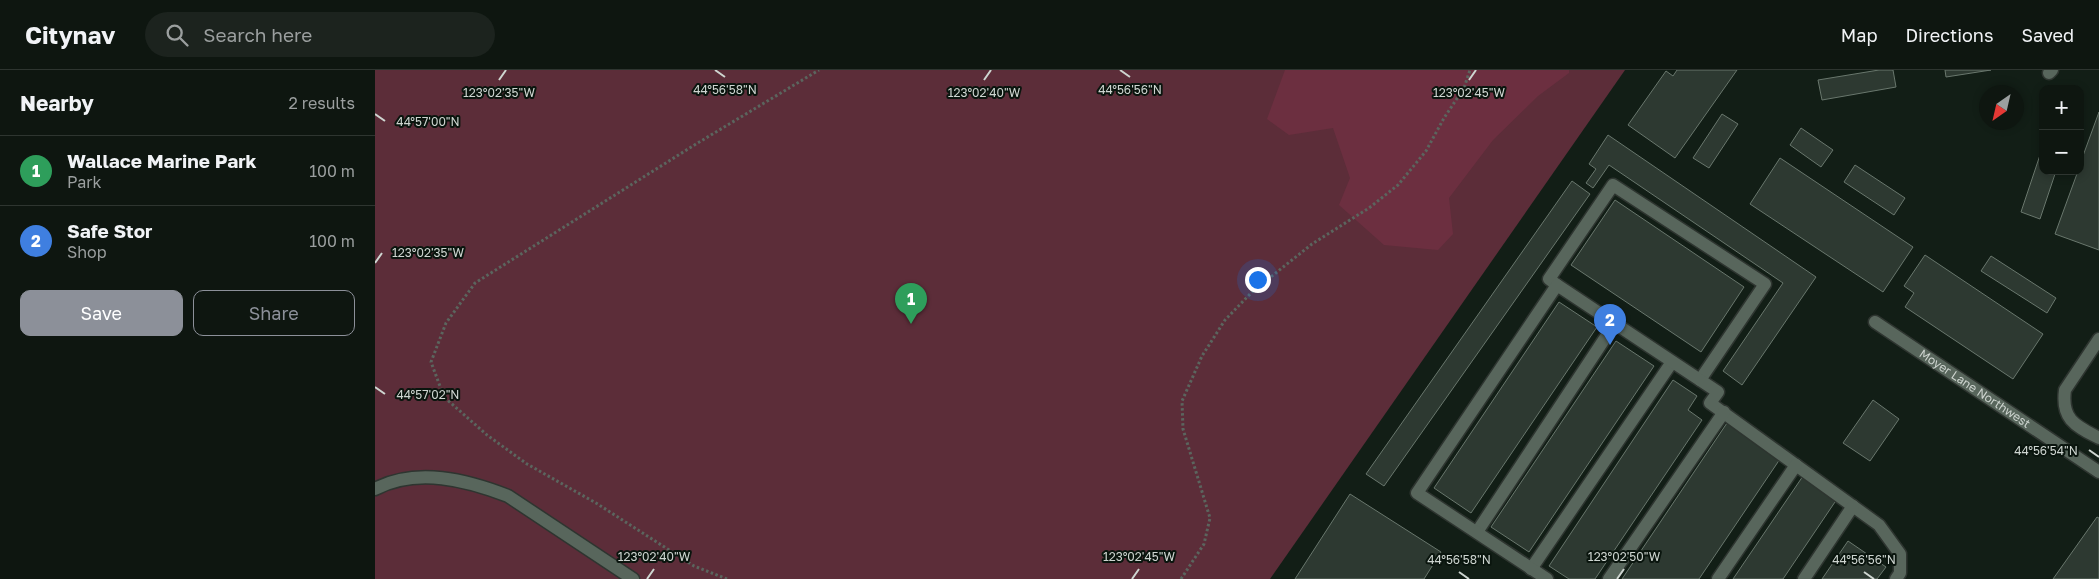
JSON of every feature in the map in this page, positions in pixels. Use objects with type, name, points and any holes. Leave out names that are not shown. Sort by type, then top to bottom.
[{"type":"street","points":[[1700,380],[1765,284],[1613,185],[1549,279],[1557,285],[1718,392],[1710,403],[1879,525],[1901,554],[1899,574],[1896,579]]},
{"type":"street","points":[[1547,579],[1417,493],[1557,285]]},
{"type":"street","name":"Moyer Lane Northwest","points":[[1875,322],[2099,472]]},
{"type":"street","points":[[1477,532],[1615,323]]},
{"type":"street","points":[[2099,339],[2065,390],[2064,399],[2069,418],[2078,427],[2099,438]]},
{"type":"street","points":[[1531,568],[1673,362]]},
{"type":"street","points":[[1609,579],[1723,412]]},
{"type":"street","points":[[1718,579],[1796,465]]},
{"type":"street","points":[[375,489],[408,478],[434,478],[464,481],[508,496],[633,579]]},
{"type":"street","points":[[1805,579],[1853,506]]},
{"type":"path","points":[[727,579],[694,566],[596,503],[527,464],[487,435],[444,398],[431,362],[446,323],[475,283],[696,144],[819,70]]},
{"type":"path","points":[[1181,579],[1204,544],[1210,518],[1183,429],[1182,401],[1203,356],[1225,320],[1252,292],[1312,244],[1369,208],[1398,186],[1426,151],[1463,88],[1470,70]]},
{"type":"shaded area","points":[[375,70],[1625,70],[1270,579],[375,579]]},
{"type":"shaded area","points":[[1285,70],[1569,70],[1569,73],[1538,96],[1493,140],[1449,198],[1453,234],[1438,250],[1384,245],[1339,205],[1350,178],[1333,128],[1289,135],[1267,119]]},
{"type":"building","points":[[1677,70],[1737,70],[1675,158],[1628,125],[1666,71],[1673,76]]},
{"type":"building","points":[[1879,70],[1893,70],[1896,87],[1822,100],[1818,80]]},
{"type":"building","points":[[1945,70],[1991,70],[1946,77]]},
{"type":"building","points":[[2099,112],[2099,250],[2055,234],[2077,175],[2084,175],[2084,153]]},
{"type":"building","points":[[1722,114],[1738,124],[1709,168],[1693,158]]},
{"type":"building","points":[[1801,128],[1833,150],[1821,167],[1790,145]]},
{"type":"building","points":[[1608,135],[1816,277],[1742,385],[1723,371],[1783,283],[1609,165],[1593,188],[1586,183],[1596,169],[1589,164]]},
{"type":"building","points":[[1780,158],[1913,247],[1883,292],[1750,204]]},
{"type":"building","points":[[2039,158],[2039,175],[2055,175],[2040,219],[2021,212]]},
{"type":"building","points":[[1855,165],[1905,198],[1894,215],[1844,182]]},
{"type":"building","points":[[1572,181],[1590,194],[1384,486],[1366,474]]},
{"type":"building","points":[[1615,200],[1744,287],[1701,352],[1571,265]]},
{"type":"building","points":[[1925,255],[2043,334],[2013,379],[1905,307],[1914,293],[1904,286]]},
{"type":"building","points":[[1991,256],[2056,298],[2047,313],[1981,271]]},
{"type":"building","points":[[1559,302],[1597,327],[1471,513],[1434,488]]},
{"type":"building","points":[[1616,341],[1654,366],[1529,552],[1491,527]]},
{"type":"building","points":[[1673,380],[1697,396],[1688,410],[1702,420],[1595,579],[1569,579],[1549,566]]},
{"type":"building","points":[[1873,400],[1899,419],[1870,461],[1843,443]]},
{"type":"building","points":[[1727,423],[1780,459],[1699,579],[1622,579]]},
{"type":"building","points":[[1803,476],[1837,499],[1783,579],[1733,579]]},
{"type":"building","points":[[1350,494],[1441,552],[1424,579],[1295,579]]},
{"type":"building","points":[[2097,517],[2099,518],[2099,579],[2053,579]]},
{"type":"building","points":[[1848,541],[1886,567],[1877,579],[1822,579]]},
{"type":"place","name":"Wallace Marine Park","points":[[911,324]]},
{"type":"place","name":"Safe Stor","points":[[1610,345]]}]
